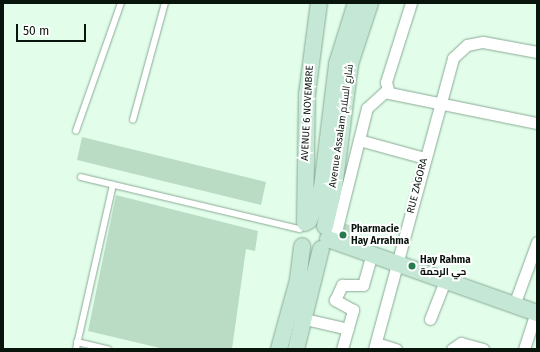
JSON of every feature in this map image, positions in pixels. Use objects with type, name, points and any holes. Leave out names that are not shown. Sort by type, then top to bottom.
[{"type":"street","name":"AVENUE 6 NOVEMBRE","points":[[311,197],[307,94],[319,3]]},
{"type":"street","name":"Avenue Assalam شارع السلام","points":[[305,224],[337,64],[356,3]]},
{"type":"street","name":"Avenue Assalam شارع السلام","points":[[296,349],[327,239],[350,64],[370,3]]},
{"type":"street","points":[[302,246],[309,251],[327,239],[370,102],[387,90],[411,3]]},
{"type":"street","name":"RUE ZAGORA","points":[[375,346],[424,158],[453,58],[467,45],[483,42],[537,52]]},
{"type":"street","points":[[387,90],[440,106],[537,123]]},
{"type":"street","points":[[359,140],[424,158]]},
{"type":"street","points":[[279,349],[298,280],[305,224],[327,239],[536,313],[524,349]]},
{"type":"street","points":[[514,305],[537,242]]},
{"type":"street","points":[[342,349],[353,310],[336,303],[337,295],[344,284],[363,285],[372,254]]},
{"type":"street","points":[[430,319],[445,281]]},
{"type":"street","points":[[305,319],[348,329]]},
{"type":"street","points":[[452,349],[461,343],[483,349]]},
{"type":"street","points":[[375,346],[396,349]]},
{"type":"lane","points":[[76,131],[121,3]]},
{"type":"lane","points":[[133,120],[165,3]]},
{"type":"lane","points":[[81,177],[113,185],[305,224]]},
{"type":"lane","points":[[76,349],[113,185]]},
{"type":"lane","points":[[77,342],[108,349]]},
{"type":"building","points":[[82,137],[266,182],[261,205],[77,160]]},
{"type":"building","points":[[116,195],[258,231],[255,251],[246,249],[232,349],[164,349],[88,331]]},
{"type":"building","points":[[345,224],[354,226],[351,237],[343,234]]},
{"type":"place","name":"Pharmacie Hay Arrahma","points":[[343,235]]},
{"type":"place","name":"Hay Rahma حي الرحمة","points":[[412,266]]}]
